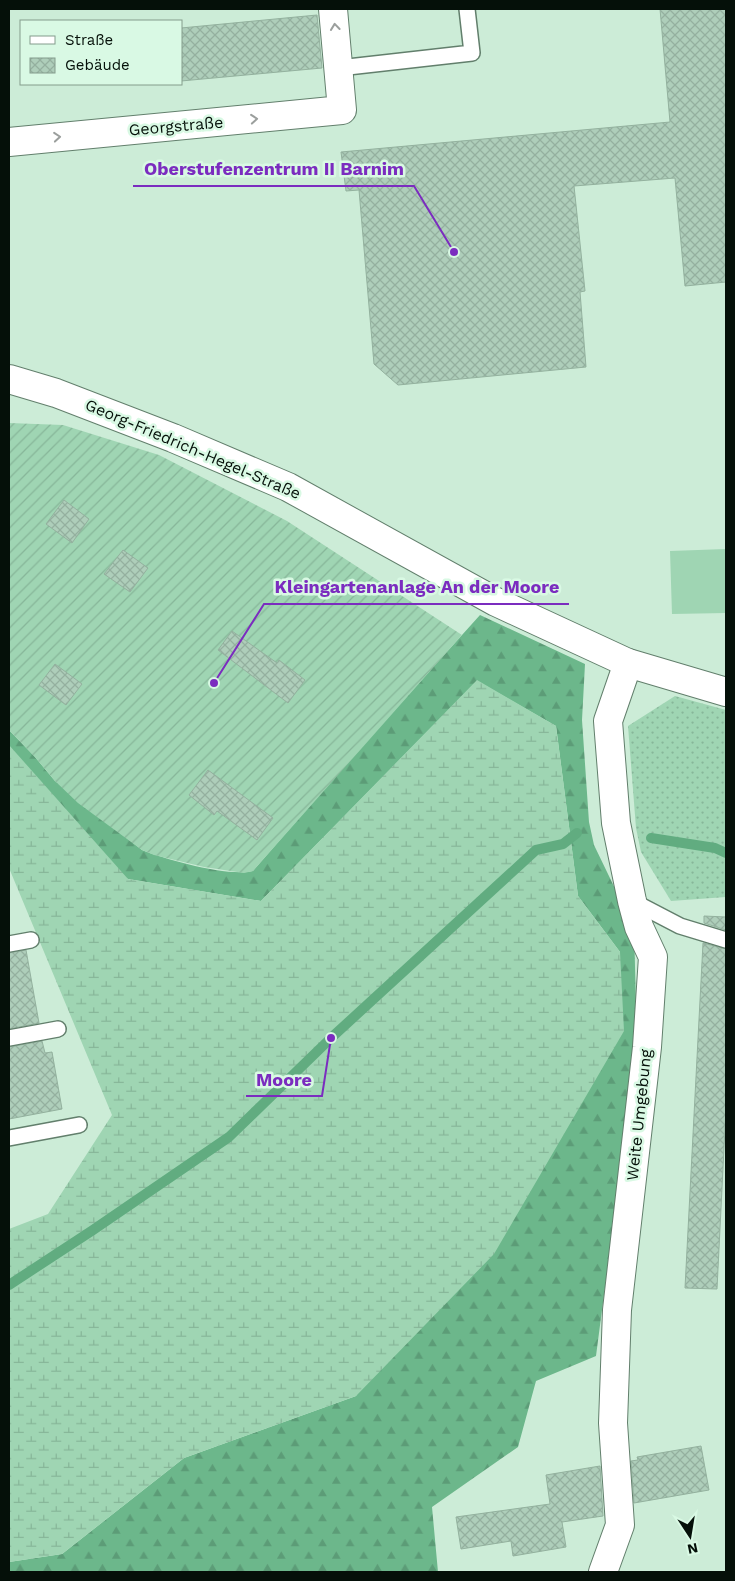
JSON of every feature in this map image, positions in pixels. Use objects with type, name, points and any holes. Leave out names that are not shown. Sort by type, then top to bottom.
[{"type":"street","points":[[333,9],[339,68]]},
{"type":"street","name":"Georgstraße","points":[[9,142],[342,110],[339,68]]},
{"type":"street","name":"Georg-Friedrich-Hegel-Straße","points":[[9,379],[56,393],[173,438],[288,487],[496,602],[628,663],[726,692]]},
{"type":"street","name":"Weite Umgebung","points":[[604,1572],[620,1525],[613,1423],[617,1310],[647,1047],[653,957],[639,927],[616,823],[608,721],[628,663]]},
{"type":"lane","points":[[339,68],[472,53],[468,9]]},
{"type":"lane","points":[[632,901],[680,926],[726,940]]},
{"type":"lane","points":[[9,944],[31,940]]},
{"type":"lane","points":[[9,1038],[58,1029]]},
{"type":"lane","points":[[9,1138],[79,1125]]},
{"type":"green space","points":[[9,423],[63,425],[159,455],[287,521],[462,635],[253,871],[244,873],[204,867],[154,855],[142,850],[78,803],[55,781],[9,730]]},
{"type":"green space","points":[[726,549],[726,613],[672,614],[670,551]]},
{"type":"green space","points":[[480,615],[585,664],[582,720],[589,822],[594,845],[634,928],[637,1042],[596,1356],[536,1381],[518,1447],[432,1507],[438,1572],[9,1572],[9,1562],[62,1554],[184,1458],[356,1396],[620,952],[578,896],[556,726],[477,681],[261,901],[128,879],[9,826],[9,730],[55,781],[142,850],[182,863],[213,870],[229,872],[253,871]]},
{"type":"green space","points":[[477,680],[556,726],[578,896],[620,952],[624,1031],[494,1254],[356,1396],[184,1458],[62,1554],[9,1562],[9,1229],[48,1214],[112,1115],[9,868],[9,745],[128,879],[261,901]]},
{"type":"green space","points":[[675,696],[726,710],[726,897],[671,901],[641,852],[636,828],[628,726]]},
{"type":"building","points":[[660,9],[726,9],[726,282],[685,286],[675,178],[574,186],[585,291],[580,292],[586,367],[398,385],[374,364],[359,190],[346,191],[341,152],[670,122]]},
{"type":"building","points":[[317,15],[322,68],[182,81],[182,28]]},
{"type":"building","points":[[64,500],[89,519],[72,543],[46,524]]},
{"type":"building","points":[[123,550],[148,568],[130,592],[104,574]]},
{"type":"building","points":[[232,631],[277,663],[279,660],[305,680],[288,703],[218,650]]},
{"type":"building","points":[[55,664],[82,684],[66,705],[39,685]]},
{"type":"building","points":[[208,770],[273,818],[257,840],[217,811],[214,815],[189,795]]},
{"type":"building","points":[[704,916],[726,917],[726,930],[704,923]]},
{"type":"building","points":[[703,943],[726,949],[726,1108],[717,1289],[685,1288]]},
{"type":"building","points":[[26,950],[39,1023],[9,1029],[9,953]]},
{"type":"building","points":[[42,1041],[45,1053],[52,1052],[62,1109],[9,1119],[9,1047]]},
{"type":"building","points":[[701,1446],[709,1490],[634,1503],[631,1461],[638,1460],[637,1457]]},
{"type":"building","points":[[600,1466],[603,1516],[562,1522],[566,1547],[513,1556],[511,1541],[461,1549],[456,1517],[550,1504],[546,1475]]},
{"type":"waterway","points":[[9,1285],[229,1137],[331,1038],[536,850],[563,844],[577,833]]},
{"type":"waterway","points":[[651,838],[715,848],[726,853]]},
{"type":"place","name":"Oberstufenzentrum II Barnim","points":[[454,252]]},
{"type":"place","name":"Kleingartenanlage An der Moore","points":[[214,683]]},
{"type":"place","name":"Moore","points":[[331,1038]]}]
